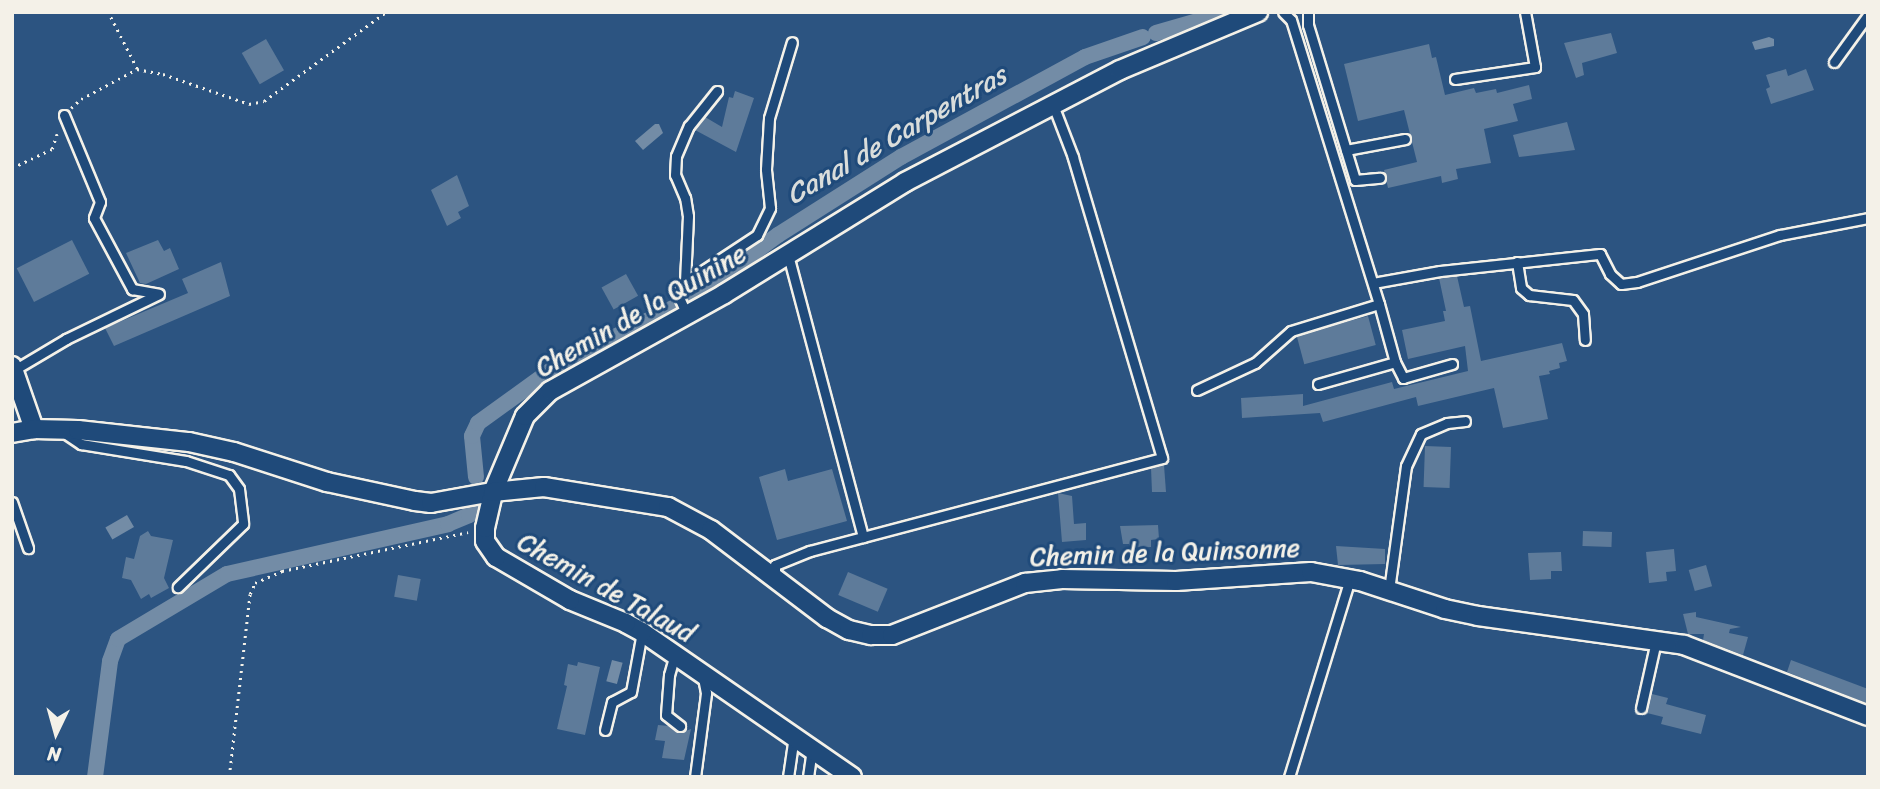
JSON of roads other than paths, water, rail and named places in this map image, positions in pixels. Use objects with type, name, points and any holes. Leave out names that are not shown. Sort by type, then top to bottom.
[{"type":"street","name":"Chemin de la Quinine","points":[[493,492],[525,416],[550,391],[724,294],[905,182],[1119,70],[1258,12]]},
{"type":"street","points":[[13,368],[34,429]]},
{"type":"street","points":[[12,433],[58,429],[134,434],[189,442],[234,452],[327,482],[430,503],[493,492]]},
{"type":"street","name":"Chemin de la Quinsonne","points":[[493,492],[544,487],[668,507],[711,530],[827,618],[849,630],[871,635],[892,635],[1025,583],[1062,579],[1176,582],[1311,572],[1350,579],[1478,616],[1684,645],[1868,716]]},
{"type":"street","name":"Chemin de Talaud","points":[[493,492],[485,528],[488,549],[513,569],[570,600],[626,622],[852,777]]},
{"type":"lane","points":[[1283,12],[1291,20],[1402,378],[1452,364]]},
{"type":"lane","points":[[1308,12],[1308,24],[1355,180],[1380,178]]},
{"type":"lane","points":[[1455,79],[1535,67],[1525,12]]},
{"type":"lane","points":[[1834,62],[1868,15]]},
{"type":"lane","points":[[686,313],[678,291],[685,282],[757,235],[770,208],[766,169],[769,118],[792,42]]},
{"type":"lane","points":[[685,282],[688,216],[685,198],[675,175],[676,156],[689,126],[717,91]]},
{"type":"lane","points":[[775,578],[775,565],[810,551],[1162,458],[1073,157],[1053,105]]},
{"type":"lane","points":[[13,368],[159,294],[132,289],[100,230],[94,218],[100,202],[64,115]]},
{"type":"lane","points":[[1346,150],[1405,139]]},
{"type":"lane","points":[[1373,283],[1440,271],[1600,254],[1610,274],[1621,284],[1637,282],[1780,235],[1868,218]]},
{"type":"lane","points":[[788,255],[863,537]]},
{"type":"lane","points":[[1517,262],[1521,288],[1529,295],[1573,300],[1583,314],[1585,340]]},
{"type":"lane","points":[[1197,390],[1255,363],[1291,331],[1379,304]]},
{"type":"lane","points":[[1318,384],[1395,362]]},
{"type":"lane","points":[[1389,590],[1406,466],[1420,434],[1447,423],[1465,421]]},
{"type":"lane","points":[[58,429],[81,444],[186,461],[229,475],[239,489],[243,524],[178,587]]},
{"type":"lane","points":[[12,502],[28,548]]},
{"type":"lane","points":[[1289,777],[1350,579]]},
{"type":"lane","points":[[605,730],[612,702],[631,692],[642,632]]},
{"type":"lane","points":[[1641,708],[1656,641]]},
{"type":"lane","points":[[675,654],[669,676],[666,715],[680,726]]},
{"type":"lane","points":[[695,777],[706,693],[702,672]]},
{"type":"lane","points":[[788,777],[794,736]]},
{"type":"lane","points":[[808,777],[812,749]]},
{"type":"water","points":[[1769,37],[1774,39],[1774,46],[1755,50],[1752,42]]},
{"type":"water","points":[[655,124],[659,124],[663,133],[643,150],[635,141]]},
{"type":"water","points":[[127,515],[134,527],[112,540],[105,528]]},
{"type":"water","points":[[612,660],[623,663],[617,684],[606,681]]},
{"type":"waterway","name":"Canal de Carpentras","points":[[1156,33],[1229,12]]},
{"type":"waterway","name":"Canal de Carpentras","points":[[689,301],[778,235],[901,157],[1085,57],[1143,37]]},
{"type":"waterway","name":"Canal de Carpentras","points":[[476,477],[472,436],[478,423],[558,365],[677,306]]},
{"type":"waterway","name":"Canal de Carpentras","points":[[95,777],[110,661],[118,639],[227,574],[448,524],[469,515],[478,500]]}]
